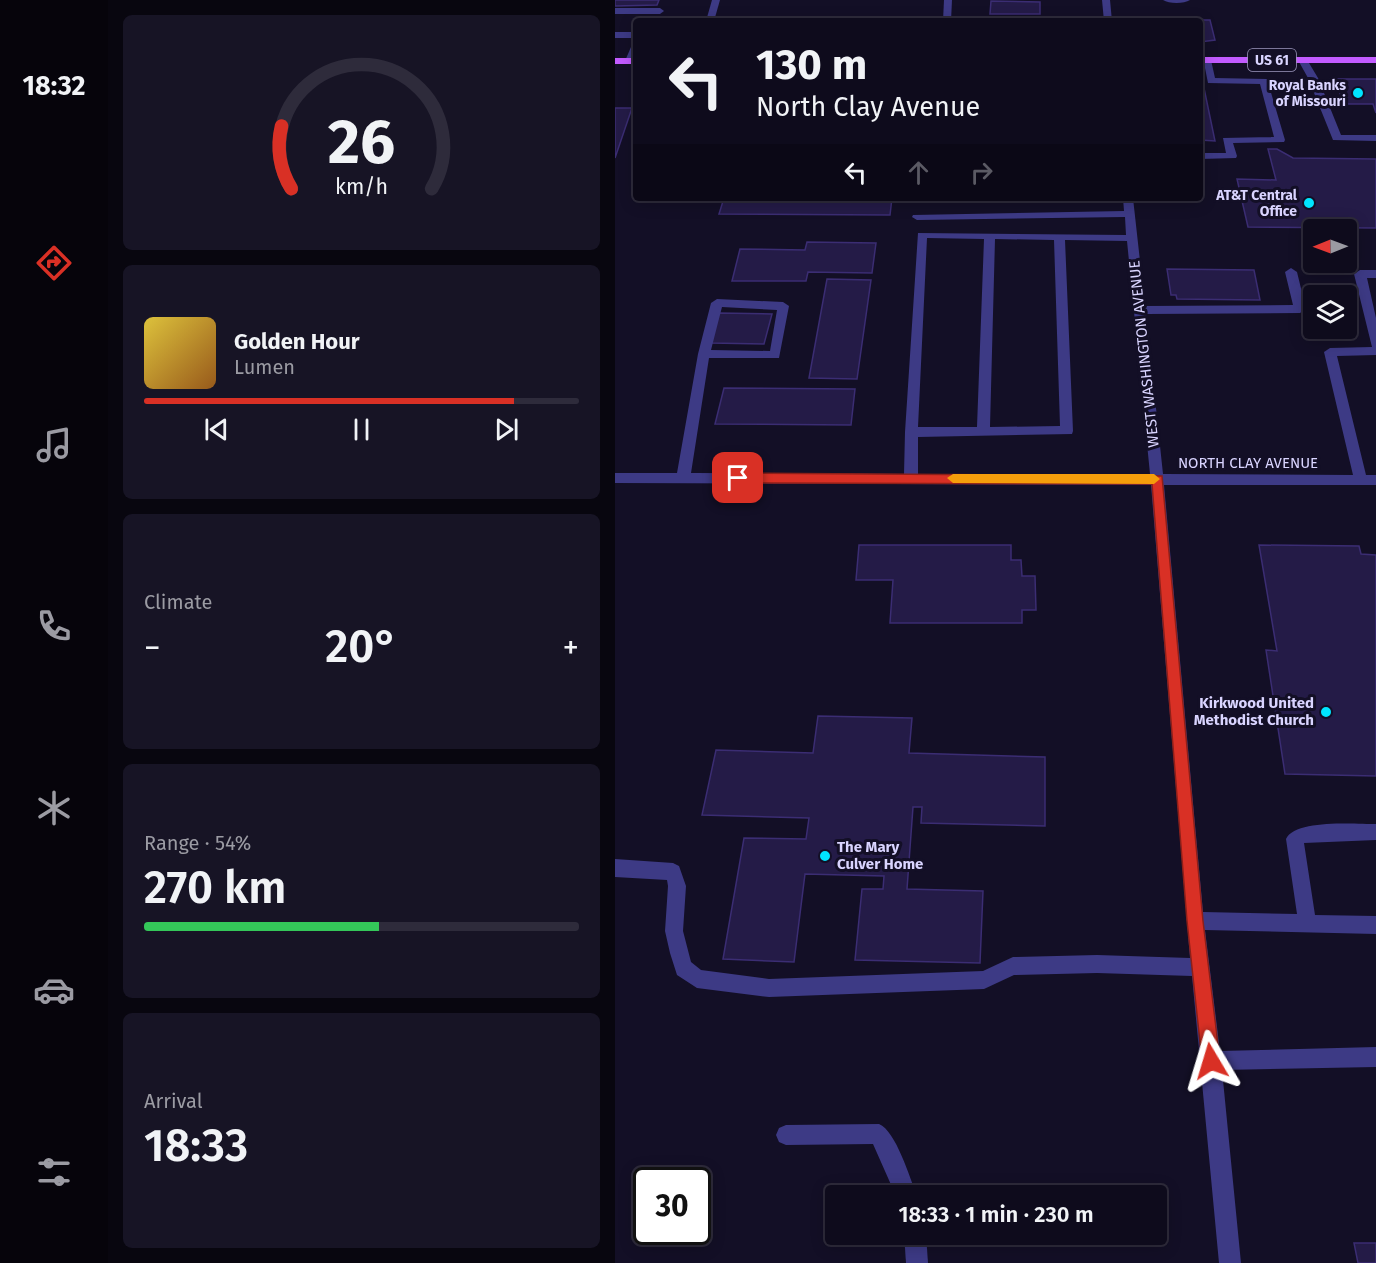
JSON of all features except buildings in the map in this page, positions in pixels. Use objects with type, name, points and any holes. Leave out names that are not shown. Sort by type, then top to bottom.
[{"type":"main road","name":"US 61","points":[[1203,60],[1376,60]]},
{"type":"main road","points":[[615,62],[633,61]]},
{"type":"street","points":[[657,18],[664,0]]},
{"type":"street","points":[[710,18],[716,0]]},
{"type":"street","points":[[947,18],[948,0]]},
{"type":"street","points":[[1106,0],[1108,18]]},
{"type":"street","points":[[1167,0],[1186,0]]},
{"type":"street","points":[[615,11],[660,11]]},
{"type":"street","points":[[615,35],[633,35]]},
{"type":"street","points":[[1203,60],[1211,81],[1264,81],[1280,140],[1227,140],[1232,156],[1203,156]]},
{"type":"street","points":[[1303,60],[1313,78],[1337,138],[1376,138]]},
{"type":"street","points":[[917,217],[1128,206]]},
{"type":"street","name":"WEST WASHINGTON AVENUE","points":[[1128,206],[1157,479],[1195,921],[1230,1263]]},
{"type":"street","points":[[911,478],[911,432],[922,235],[1132,238]]},
{"type":"street","points":[[983,431],[990,236]]},
{"type":"street","points":[[911,432],[1067,431],[1059,237]]},
{"type":"street","points":[[1139,310],[1300,309],[1291,272]]},
{"type":"street","points":[[1376,274],[1360,274],[1376,344]]},
{"type":"street","points":[[683,478],[704,354],[717,303],[783,306],[775,355],[704,354]]},
{"type":"street","points":[[1361,480],[1330,352],[1376,351]]},
{"type":"street","name":"NORTH CLAY AVENUE","points":[[615,478],[1376,480]]},
{"type":"street","points":[[1307,924],[1295,839],[1303,834],[1376,832]]},
{"type":"street","points":[[615,868],[673,872],[677,886],[675,931],[679,953],[684,968],[697,979],[769,988],[984,980],[1013,966],[1200,967]]},
{"type":"street","points":[[1195,921],[1376,925]]},
{"type":"street","points":[[1211,1061],[1376,1057]]},
{"type":"street","points":[[786,1135],[879,1134],[903,1185]]},
{"type":"street","points":[[916,1245],[917,1263]]},
{"type":"slow traffic","points":[[953,478],[1154,479]]},
{"type":"place","name":"Royal Banks of Missouri","points":[[1358,93]]},
{"type":"place","name":"AT&T Central Office","points":[[1309,203]]},
{"type":"place","name":"Kirkwood United Methodist Church","points":[[1326,712]]},
{"type":"place","name":"The Mary Culver Home","points":[[825,856]]},
{"type":"route","points":[[738,478],[1157,479],[1195,921],[1211,1061]]}]
